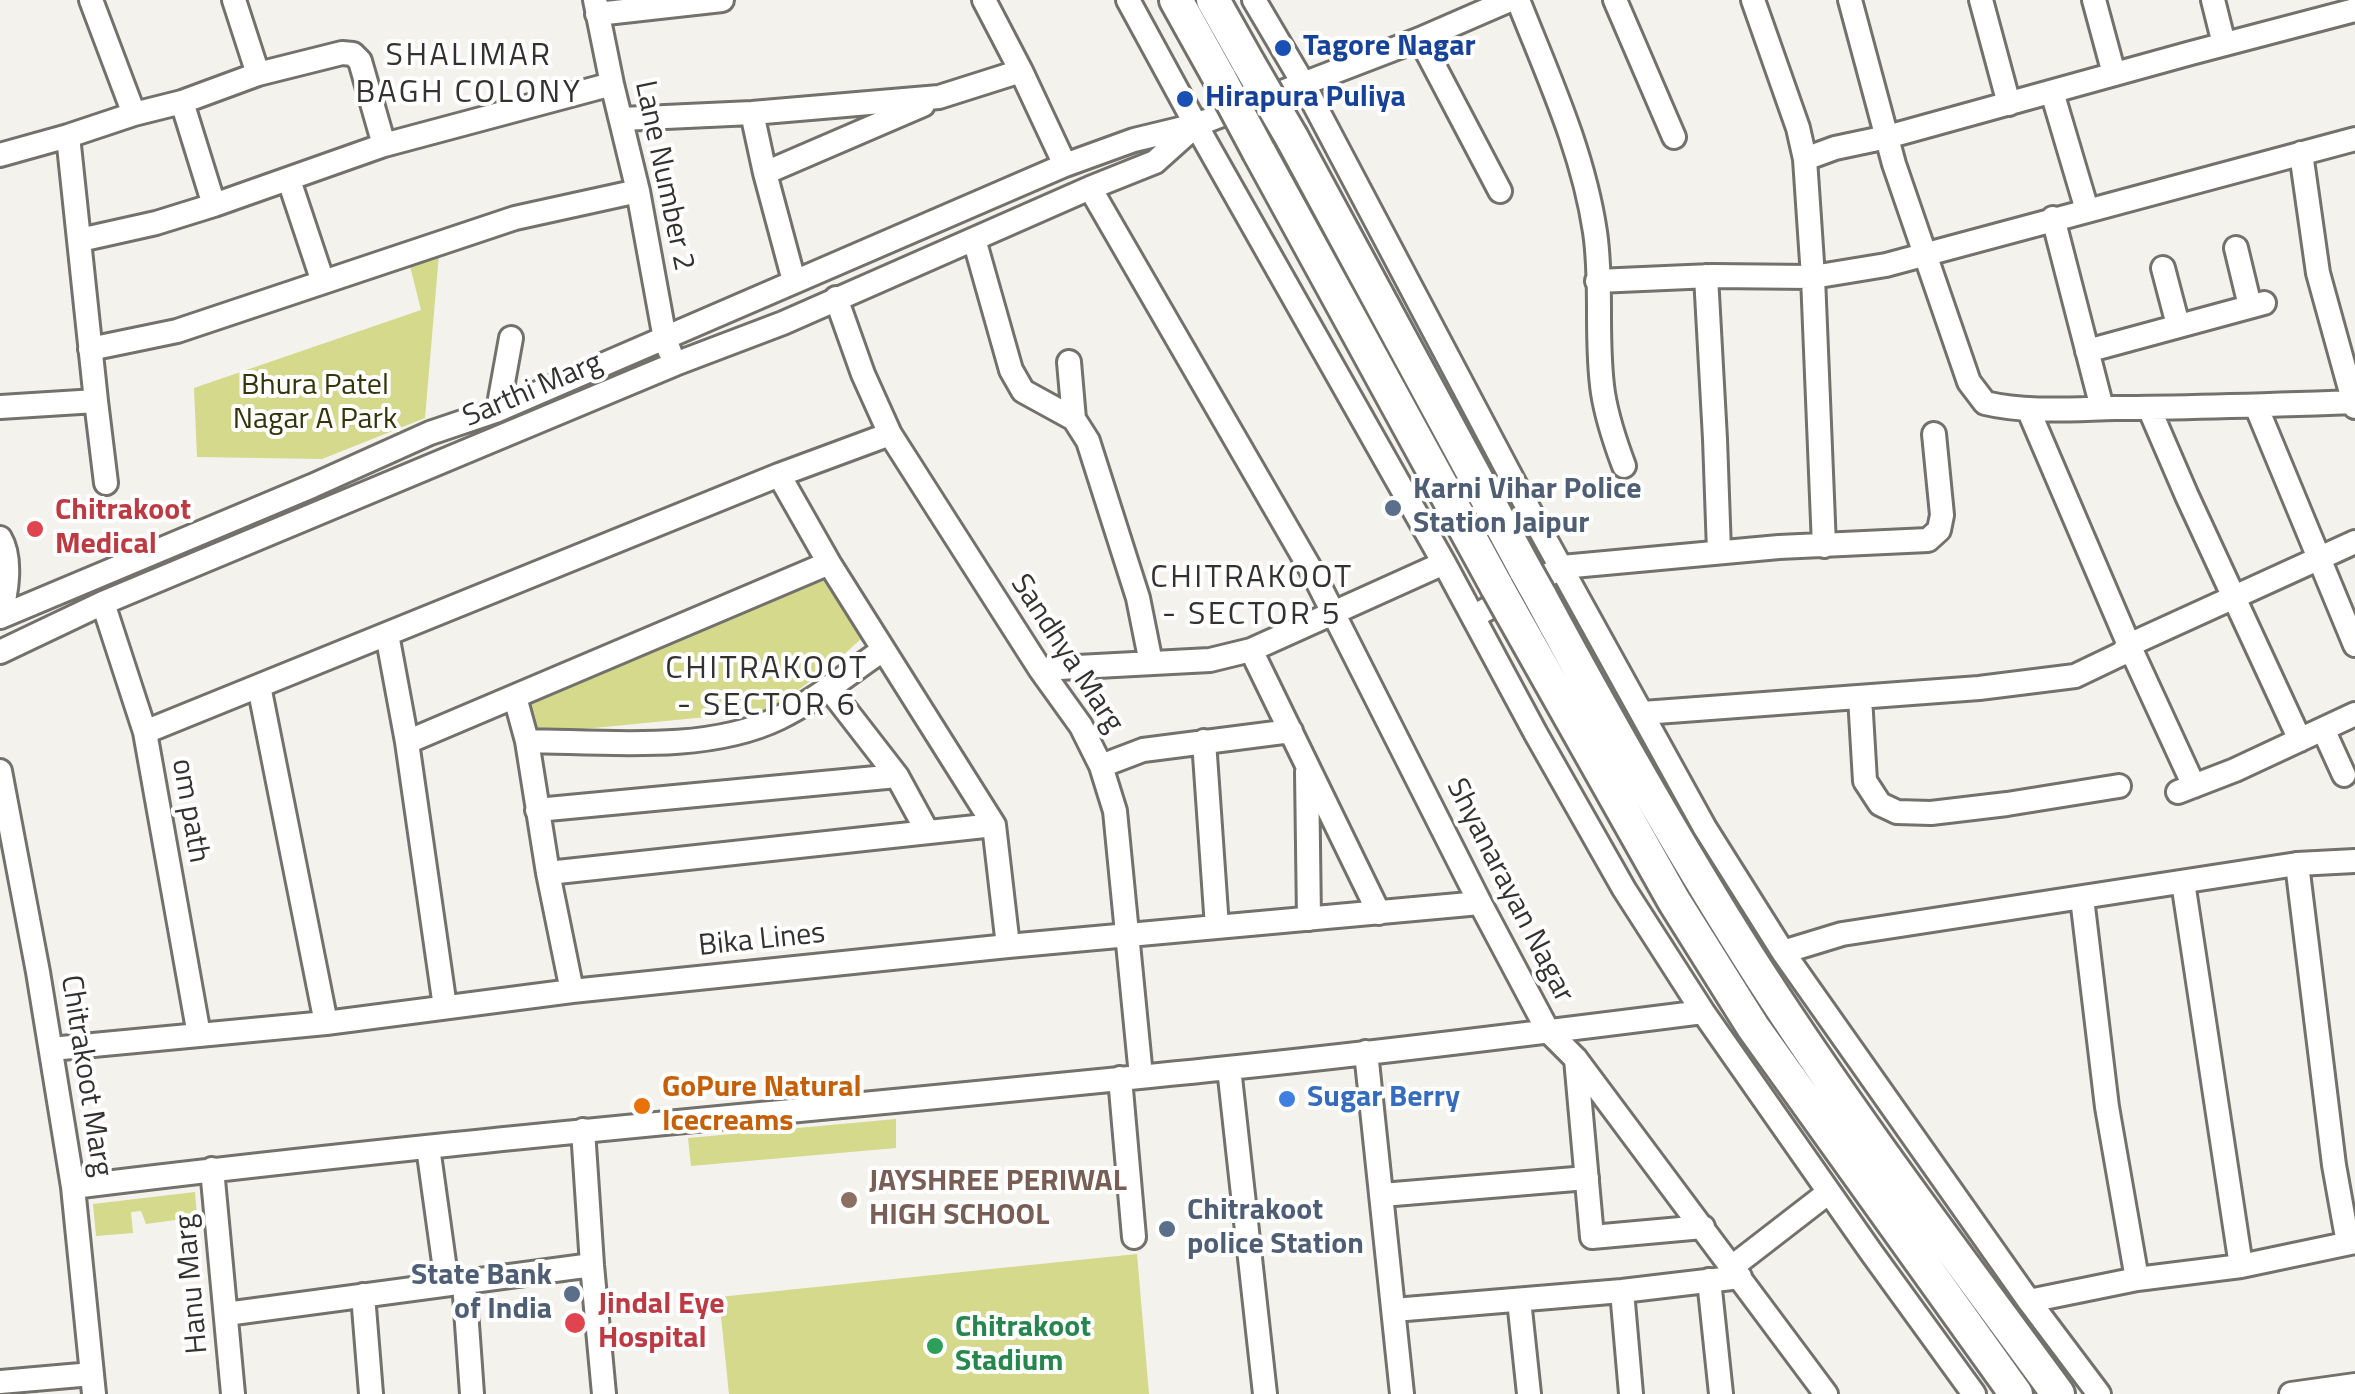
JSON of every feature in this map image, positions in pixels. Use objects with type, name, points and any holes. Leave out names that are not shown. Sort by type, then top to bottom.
[{"type":"highway","points":[[1176,0],[1292,138],[1674,901],[1753,1026],[2016,1394]]},
{"type":"highway","points":[[1213,0],[1259,152],[1519,591],[1609,721],[1761,976],[2058,1394]]},
{"type":"street","points":[[91,0],[134,114]]},
{"type":"street","points":[[234,0],[258,74]]},
{"type":"street","points":[[596,7],[722,0]]},
{"type":"street","points":[[984,0],[1065,165]]},
{"type":"street","points":[[1128,0],[1624,889],[1703,1012],[1974,1394]]},
{"type":"street","points":[[1254,0],[1705,828],[1783,952],[2099,1394]]},
{"type":"street","points":[[1196,125],[1514,0],[1566,122],[1584,176],[1595,235],[1603,390],[1624,466]]},
{"type":"street","points":[[1615,0],[1674,137]]},
{"type":"street","points":[[1753,0],[1805,158],[1824,546]]},
{"type":"street","points":[[1850,0],[1894,164],[1969,382],[1984,404],[2008,409],[2354,403],[2318,273],[2301,153]]},
{"type":"street","points":[[1981,0],[2009,104]]},
{"type":"street","points":[[2094,0],[2114,74]]},
{"type":"street","points":[[2213,0],[2224,44]]},
{"type":"street","name":"Lane Number 2","points":[[596,7],[638,191],[665,338],[675,364]]},
{"type":"street","points":[[1805,158],[2355,10]]},
{"type":"street","points":[[1420,39],[1500,191]]},
{"type":"street","points":[[0,155],[182,102],[258,74],[342,53],[353,54],[360,60],[384,145]]},
{"type":"street","points":[[765,173],[940,97],[1021,71]]},
{"type":"street","points":[[80,240],[214,205],[384,145],[612,84]]},
{"type":"street","points":[[2052,92],[2087,210]]},
{"type":"street","points":[[622,119],[940,97]]},
{"type":"street","points":[[182,102],[214,205]]},
{"type":"street","points":[[752,113],[794,281]]},
{"type":"street","name":"Sarthi Marg","points":[[0,616],[430,433],[498,410],[1065,165],[1134,140],[1196,125]]},
{"type":"street","name":"Sarthi Marg","points":[[0,652],[103,603],[675,364],[783,323],[1155,162],[1196,125]]},
{"type":"street","points":[[68,136],[106,483]]},
{"type":"street","points":[[1597,281],[1813,277],[1927,256],[2053,218],[2355,139]]},
{"type":"street","points":[[289,180],[323,282]]},
{"type":"street","name":"Shyanarayan Nagar","points":[[1090,188],[1212,394],[1333,612],[1548,1032],[1576,1059],[1826,1394]]},
{"type":"street","points":[[90,349],[177,331],[515,218],[638,191]]},
{"type":"street","points":[[2053,218],[2102,408]]},
{"type":"street","points":[[974,239],[1011,370],[1023,391],[1074,419]]},
{"type":"street","points":[[2087,350],[2257,304],[2236,248]]},
{"type":"street","points":[[2163,268],[2178,325]]},
{"type":"street","points":[[1706,276],[1719,552]]},
{"type":"street","name":"Sandhya Marg","points":[[836,298],[890,434],[1040,669],[1081,726],[1101,766],[1116,811],[1128,936],[1134,1237]]},
{"type":"street","points":[[498,410],[511,338]]},
{"type":"street","points":[[1069,362],[1074,419],[1094,458],[1138,598],[1152,663]]},
{"type":"street","points":[[0,407],[96,401]]},
{"type":"street","points":[[2256,406],[2355,644]]},
{"type":"street","points":[[2028,408],[2186,789],[2355,714]]},
{"type":"street","points":[[2149,408],[2300,740]]},
{"type":"street","points":[[145,732],[779,475],[890,434]]},
{"type":"street","points":[[1473,617],[1562,567],[1719,552],[1928,540],[1939,530],[1942,515],[1934,434]]},
{"type":"street","points":[[779,475],[829,563],[994,825],[1008,946]]},
{"type":"street","points":[[0,538],[6,547],[6,592],[0,616]]},
{"type":"street","points":[[1643,712],[1980,688],[2076,676],[2121,654],[2129,645],[2355,542]]},
{"type":"street","points":[[1040,669],[1210,660],[1251,650],[1444,562]]},
{"type":"street","points":[[408,742],[829,563]]},
{"type":"street","name":"om path","points":[[103,603],[145,732],[198,1035]]},
{"type":"street","points":[[387,634],[408,742],[445,1007]]},
{"type":"street","points":[[527,741],[683,742],[738,734],[779,718],[883,650]]},
{"type":"street","points":[[1251,650],[1378,913]]},
{"type":"street","points":[[259,686],[326,1023]]},
{"type":"street","points":[[828,687],[897,776],[928,831]]},
{"type":"street","points":[[515,696],[527,741],[572,991]]},
{"type":"street","points":[[1860,697],[1866,781],[1880,804],[1896,812],[1931,813],[2119,786]]},
{"type":"street","points":[[2323,729],[2344,775]]},
{"type":"street","points":[[1101,766],[1143,750],[1291,731]]},
{"type":"street","points":[[1204,741],[1217,927]]},
{"type":"street","points":[[1307,763],[1309,919]]},
{"type":"street","name":"Chitrakoot Marg","points":[[0,775],[73,1187],[93,1384]]},
{"type":"street","points":[[537,810],[897,776]]},
{"type":"street","points":[[548,873],[994,825]]},
{"type":"street","points":[[1783,952],[1842,934],[2297,864],[2355,861]]},
{"type":"street","points":[[2029,1301],[2137,1280],[2241,1266],[2351,1242],[2334,1165],[2297,864]]},
{"type":"street","points":[[2183,882],[2241,1266]]},
{"type":"street","points":[[2082,898],[2107,1107],[2137,1280]]},
{"type":"street","name":"Bika Lines","points":[[51,1050],[1008,946],[1480,903]]},
{"type":"street","points":[[73,1187],[584,1130],[1230,1068],[1703,1012]]},
{"type":"street","points":[[1366,1052],[1402,1394]]},
{"type":"street","points":[[1576,1059],[1592,1237],[1703,1226]]},
{"type":"street","points":[[1230,1068],[1266,1394]]},
{"type":"street","points":[[584,1130],[604,1394]]},
{"type":"street","points":[[428,1147],[472,1394]]},
{"type":"street","name":"Hanu Marg","points":[[212,1169],[233,1394]]},
{"type":"street","points":[[1382,1195],[1587,1178]]},
{"type":"street","points":[[1394,1310],[1710,1280],[1736,1272],[1829,1192]]},
{"type":"street","points":[[226,1314],[592,1265]]},
{"type":"street","points":[[1710,1280],[1722,1394]]},
{"type":"street","points":[[1622,1291],[1631,1394]]},
{"type":"street","points":[[363,1295],[372,1394]]},
{"type":"street","points":[[1519,1300],[1529,1394]]},
{"type":"street","points":[[0,1382],[93,1384]]},
{"type":"street","points":[[2291,1394],[2355,1385]]},
{"type":"green space","name":"Bhura Patel Nagar A Park","points":[[439,254],[425,418],[322,459],[197,457],[194,388],[421,310],[409,262]]},
{"type":"green space","points":[[827,576],[862,638],[829,668],[768,711],[532,734],[528,700]]},
{"type":"green space","points":[[896,1119],[896,1148],[691,1166],[688,1138]]},
{"type":"green space","points":[[195,1192],[197,1217],[146,1224],[141,1211],[131,1212],[133,1233],[96,1236],[93,1204]]},
{"type":"green space","name":"Chitrakoot Stadium","points":[[1137,1254],[1149,1394],[729,1394],[719,1297]]},
{"type":"place","name":"Tagore Nagar","points":[[1283,48]]},
{"type":"place","name":"Hirapura Puliya","points":[[1185,99]]},
{"type":"place","name":"Karni Vihar Police Station Jaipur","points":[[1393,508]]},
{"type":"place","name":"Chitrakoot Medical","points":[[35,529]]},
{"type":"place","name":"Sugar Berry","points":[[1287,1099]]},
{"type":"place","name":"GoPure Natural Icecreams","points":[[642,1106]]},
{"type":"place","name":"JAYSHREE PERIWAL HIGH SCHOOL","points":[[849,1200]]},
{"type":"place","name":"Chitrakoot police Station","points":[[1167,1229]]},
{"type":"place","name":"State Bank of India","points":[[572,1294]]},
{"type":"place","name":"Jindal Eye Hospital","points":[[575,1323]]},
{"type":"place","name":"Chitrakoot Stadium","points":[[935,1346]]},
{"type":"district","name":"SHALIMAR BAGH COLONY","points":[[469,76]]},
{"type":"district","name":"CHITRAKOOT - SECTOR 5","points":[[1252,598]]},
{"type":"district","name":"CHITRAKOOT - SECTOR 6","points":[[767,688]]}]
